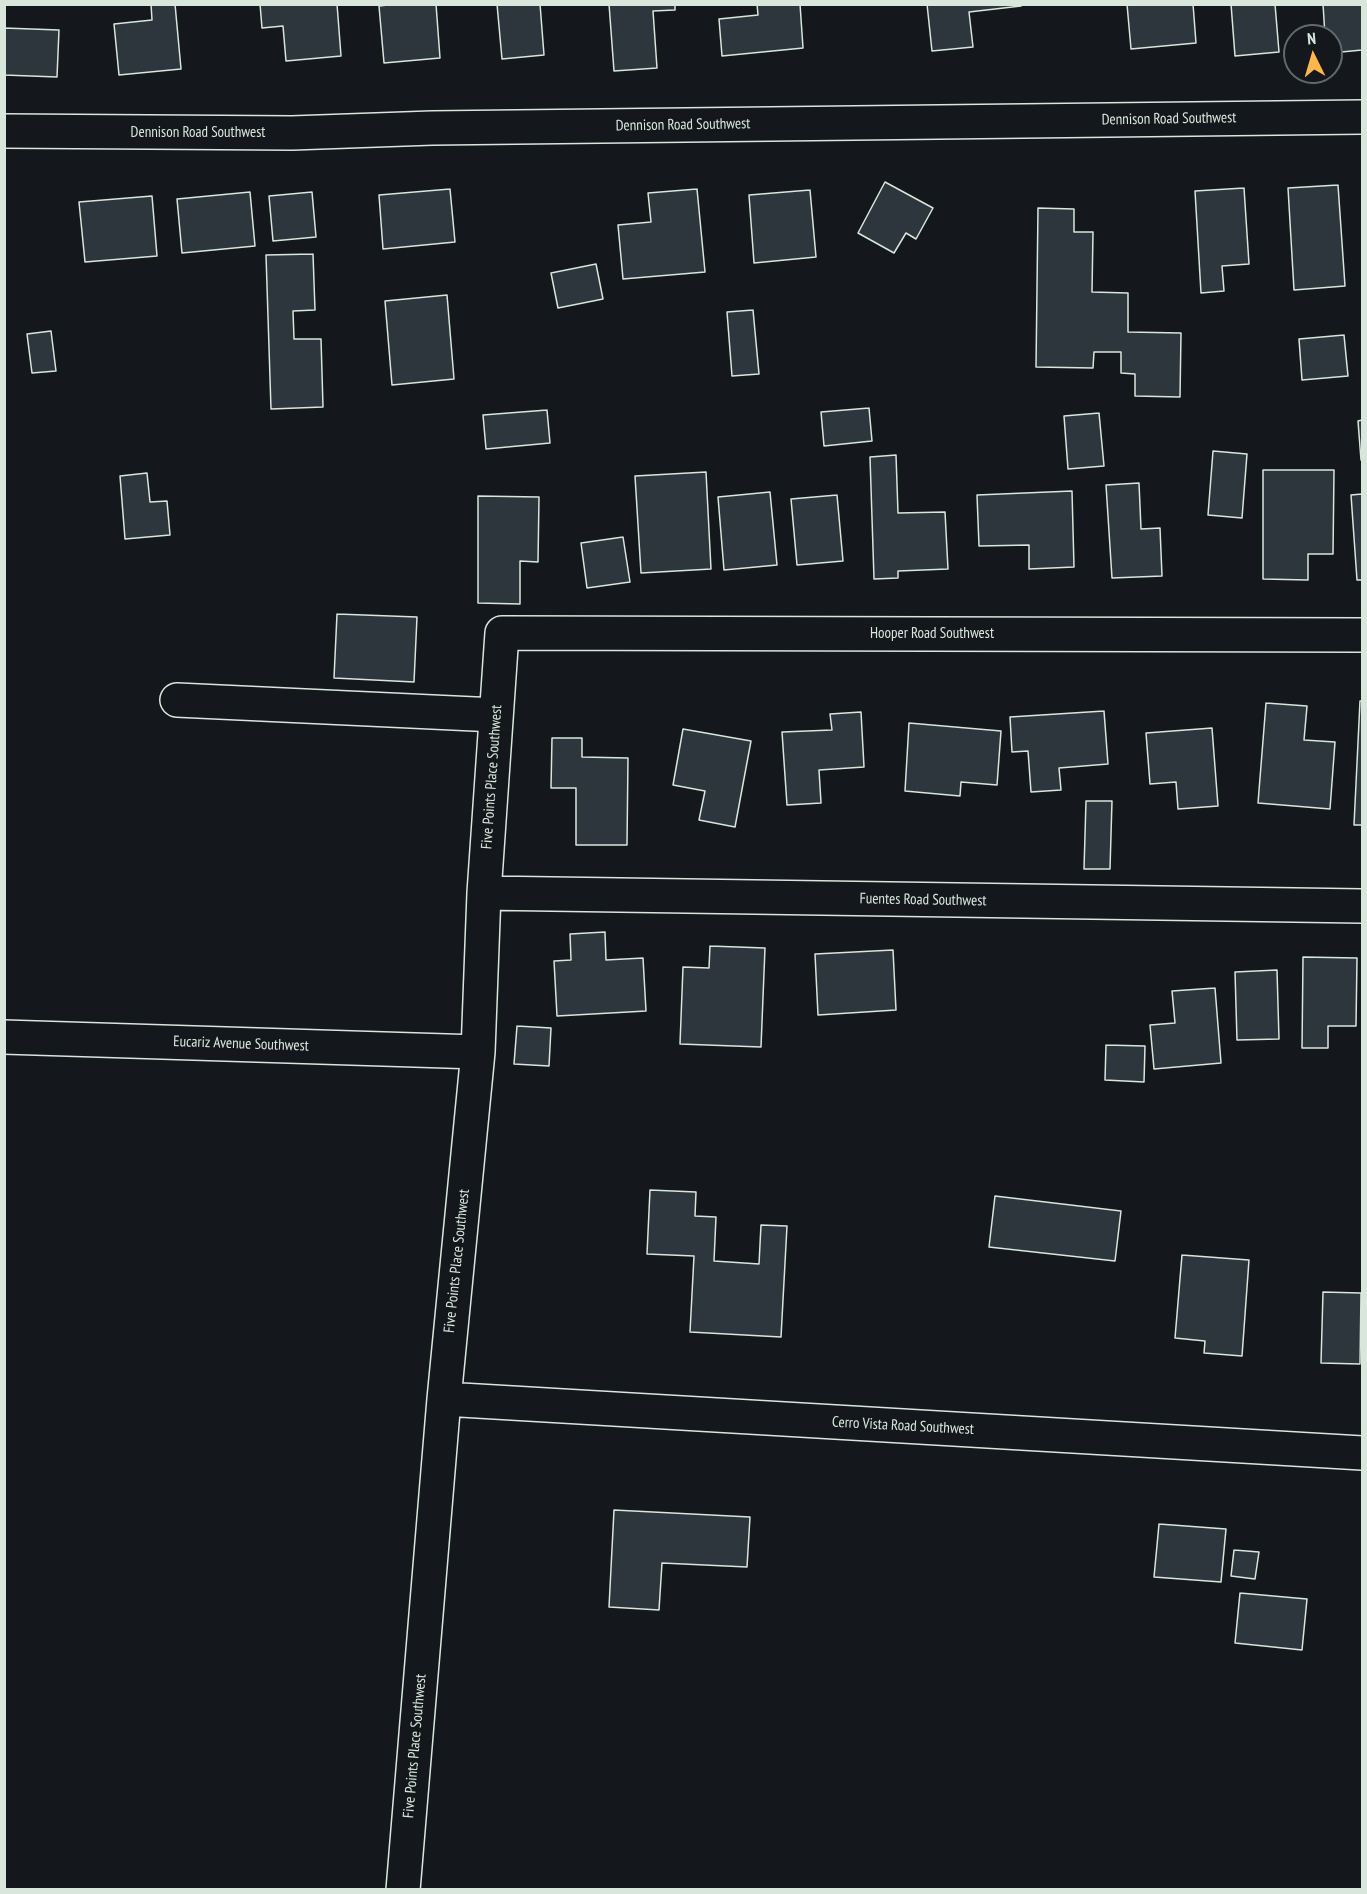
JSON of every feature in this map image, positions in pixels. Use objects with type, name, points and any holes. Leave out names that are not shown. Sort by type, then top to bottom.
[{"type":"street","name":"Dennison Road Southwest","points":[[4,131],[292,133],[432,128],[1362,117]]},
{"type":"street","name":"Hooper Road Southwest","points":[[502,633],[1362,635]]},
{"type":"street","name":"Five Points Place Southwest","points":[[403,1890],[444,1399],[478,1052],[484,893],[502,633]]},
{"type":"street","points":[[177,699],[496,715]]},
{"type":"street","name":"Fuentes Road Southwest","points":[[484,893],[1362,906]]},
{"type":"street","name":"Eucariz Avenue Southwest","points":[[4,1037],[478,1052]]},
{"type":"street","name":"Cerro Vista Road Southwest","points":[[444,1399],[1362,1452]]},
{"type":"building","points":[[151,4],[175,4],[181,69],[119,75],[114,24],[152,20]]},
{"type":"building","points":[[260,4],[337,4],[341,56],[286,61],[283,26],[262,28]]},
{"type":"building","points":[[436,4],[440,58],[384,63],[379,6]]},
{"type":"building","points":[[497,4],[540,4],[544,55],[502,59]]},
{"type":"building","points":[[609,4],[675,4],[675,10],[653,11],[657,68],[614,71]]},
{"type":"building","points":[[757,4],[800,4],[803,48],[722,56],[719,19],[758,15]]},
{"type":"building","points":[[927,4],[1020,4],[1021,6],[969,12],[973,47],[932,51]]},
{"type":"building","points":[[1127,4],[1193,4],[1196,43],[1131,49]]},
{"type":"building","points":[[1231,4],[1275,4],[1279,52],[1235,56]]},
{"type":"building","points":[[1323,4],[1362,4],[1362,50],[1343,52],[1343,24],[1324,24]]},
{"type":"building","points":[[4,28],[59,30],[57,77],[4,75]]},
{"type":"building","points":[[885,182],[933,208],[916,239],[906,233],[894,253],[858,233]]},
{"type":"building","points":[[1338,185],[1345,286],[1294,290],[1288,188]]},
{"type":"building","points":[[1244,188],[1249,264],[1222,266],[1224,291],[1201,293],[1195,191]]},
{"type":"building","points":[[450,189],[455,242],[383,249],[379,195]]},
{"type":"building","points":[[697,189],[705,272],[623,279],[618,225],[651,222],[648,193]]},
{"type":"building","points":[[810,190],[816,257],[754,263],[749,195]]},
{"type":"building","points":[[250,192],[255,246],[182,253],[177,199]]},
{"type":"building","points":[[312,192],[316,237],[273,241],[269,196]]},
{"type":"building","points":[[152,196],[157,256],[85,262],[79,202]]},
{"type":"building","points":[[1038,208],[1074,209],[1074,232],[1093,232],[1092,292],[1128,293],[1128,332],[1181,333],[1180,397],[1135,396],[1135,374],[1121,373],[1121,352],[1094,352],[1093,368],[1036,367]]},
{"type":"building","points":[[313,254],[315,310],[293,311],[294,339],[321,339],[323,407],[271,409],[266,255]]},
{"type":"building","points":[[596,264],[603,299],[558,308],[551,273]]},
{"type":"building","points":[[447,295],[454,379],[392,385],[385,301]]},
{"type":"building","points":[[753,310],[759,374],[732,376],[727,312]]},
{"type":"building","points":[[51,331],[56,371],[32,373],[27,334]]},
{"type":"building","points":[[1344,335],[1348,376],[1302,380],[1299,339]]},
{"type":"building","points":[[869,408],[872,441],[824,446],[821,412]]},
{"type":"building","points":[[547,410],[550,443],[486,449],[483,415]]},
{"type":"building","points":[[1099,413],[1104,466],[1068,469],[1064,416]]},
{"type":"building","points":[[1362,420],[1362,460],[1361,460],[1358,421]]},
{"type":"building","points":[[1213,451],[1247,454],[1242,518],[1208,515]]},
{"type":"building","points":[[896,455],[898,513],[945,512],[948,569],[898,571],[898,578],[874,579],[870,457]]},
{"type":"building","points":[[1263,470],[1334,470],[1333,554],[1308,554],[1308,580],[1263,579]]},
{"type":"building","points":[[706,472],[711,569],[641,573],[635,476]]},
{"type":"building","points":[[147,473],[150,502],[167,501],[170,535],[125,539],[120,476]]},
{"type":"building","points":[[1139,483],[1141,529],[1160,528],[1162,576],[1112,578],[1106,485]]},
{"type":"building","points":[[1072,491],[1074,567],[1029,569],[1029,545],[979,546],[977,495]]},
{"type":"building","points":[[770,492],[777,565],[724,570],[718,497]]},
{"type":"building","points":[[1362,494],[1362,580],[1357,580],[1351,495]]},
{"type":"building","points":[[837,495],[843,561],[797,565],[791,499]]},
{"type":"building","points":[[478,496],[539,497],[538,562],[520,561],[520,604],[478,603]]},
{"type":"building","points":[[623,537],[630,582],[587,588],[581,543]]},
{"type":"building","points":[[337,614],[417,617],[414,682],[334,678]]},
{"type":"building","points":[[1360,701],[1362,701],[1362,825],[1354,825]]},
{"type":"building","points":[[1266,703],[1307,706],[1304,740],[1335,742],[1330,809],[1258,803]]},
{"type":"building","points":[[1104,711],[1108,764],[1059,768],[1061,790],[1031,792],[1028,751],[1012,752],[1010,717]]},
{"type":"building","points":[[861,712],[864,767],[819,770],[821,803],[787,805],[782,732],[832,730],[830,714]]},
{"type":"building","points":[[909,723],[1001,731],[997,785],[961,782],[960,796],[905,791]]},
{"type":"building","points":[[1212,728],[1218,806],[1178,809],[1176,782],[1150,784],[1146,733]]},
{"type":"building","points":[[683,729],[751,741],[735,827],[699,820],[705,791],[673,785]]},
{"type":"building","points":[[552,738],[582,738],[582,757],[628,758],[627,845],[576,845],[576,788],[551,788]]},
{"type":"building","points":[[1086,801],[1112,801],[1110,869],[1084,869]]},
{"type":"building","points":[[605,932],[606,960],[643,958],[646,1011],[557,1016],[554,961],[571,960],[570,934]]},
{"type":"building","points":[[710,946],[765,948],[761,1047],[680,1044],[683,967],[709,968]]},
{"type":"building","points":[[893,950],[896,1010],[818,1015],[815,954]]},
{"type":"building","points":[[1303,957],[1357,958],[1356,1026],[1328,1026],[1328,1048],[1302,1048]]},
{"type":"building","points":[[1277,970],[1279,1039],[1237,1040],[1235,972]]},
{"type":"building","points":[[1215,988],[1221,1063],[1154,1069],[1150,1025],[1175,1023],[1172,991]]},
{"type":"building","points":[[517,1026],[551,1028],[549,1066],[514,1064]]},
{"type":"building","points":[[1106,1045],[1145,1046],[1144,1082],[1105,1080]]},
{"type":"building","points":[[650,1190],[696,1192],[695,1216],[716,1217],[714,1261],[759,1264],[761,1225],[787,1226],[781,1337],[690,1332],[694,1256],[647,1254]]},
{"type":"building","points":[[995,1196],[1121,1211],[1115,1261],[989,1247]]},
{"type":"building","points":[[1182,1255],[1249,1260],[1242,1356],[1204,1353],[1205,1341],[1175,1338]]},
{"type":"building","points":[[1323,1292],[1361,1293],[1360,1364],[1321,1363]]},
{"type":"building","points":[[614,1510],[750,1517],[747,1567],[662,1563],[659,1610],[609,1607]]},
{"type":"building","points":[[1159,1524],[1226,1529],[1221,1582],[1154,1577]]},
{"type":"building","points":[[1234,1550],[1259,1552],[1255,1579],[1231,1576]]},
{"type":"building","points":[[1240,1593],[1307,1599],[1302,1650],[1235,1643]]}]
